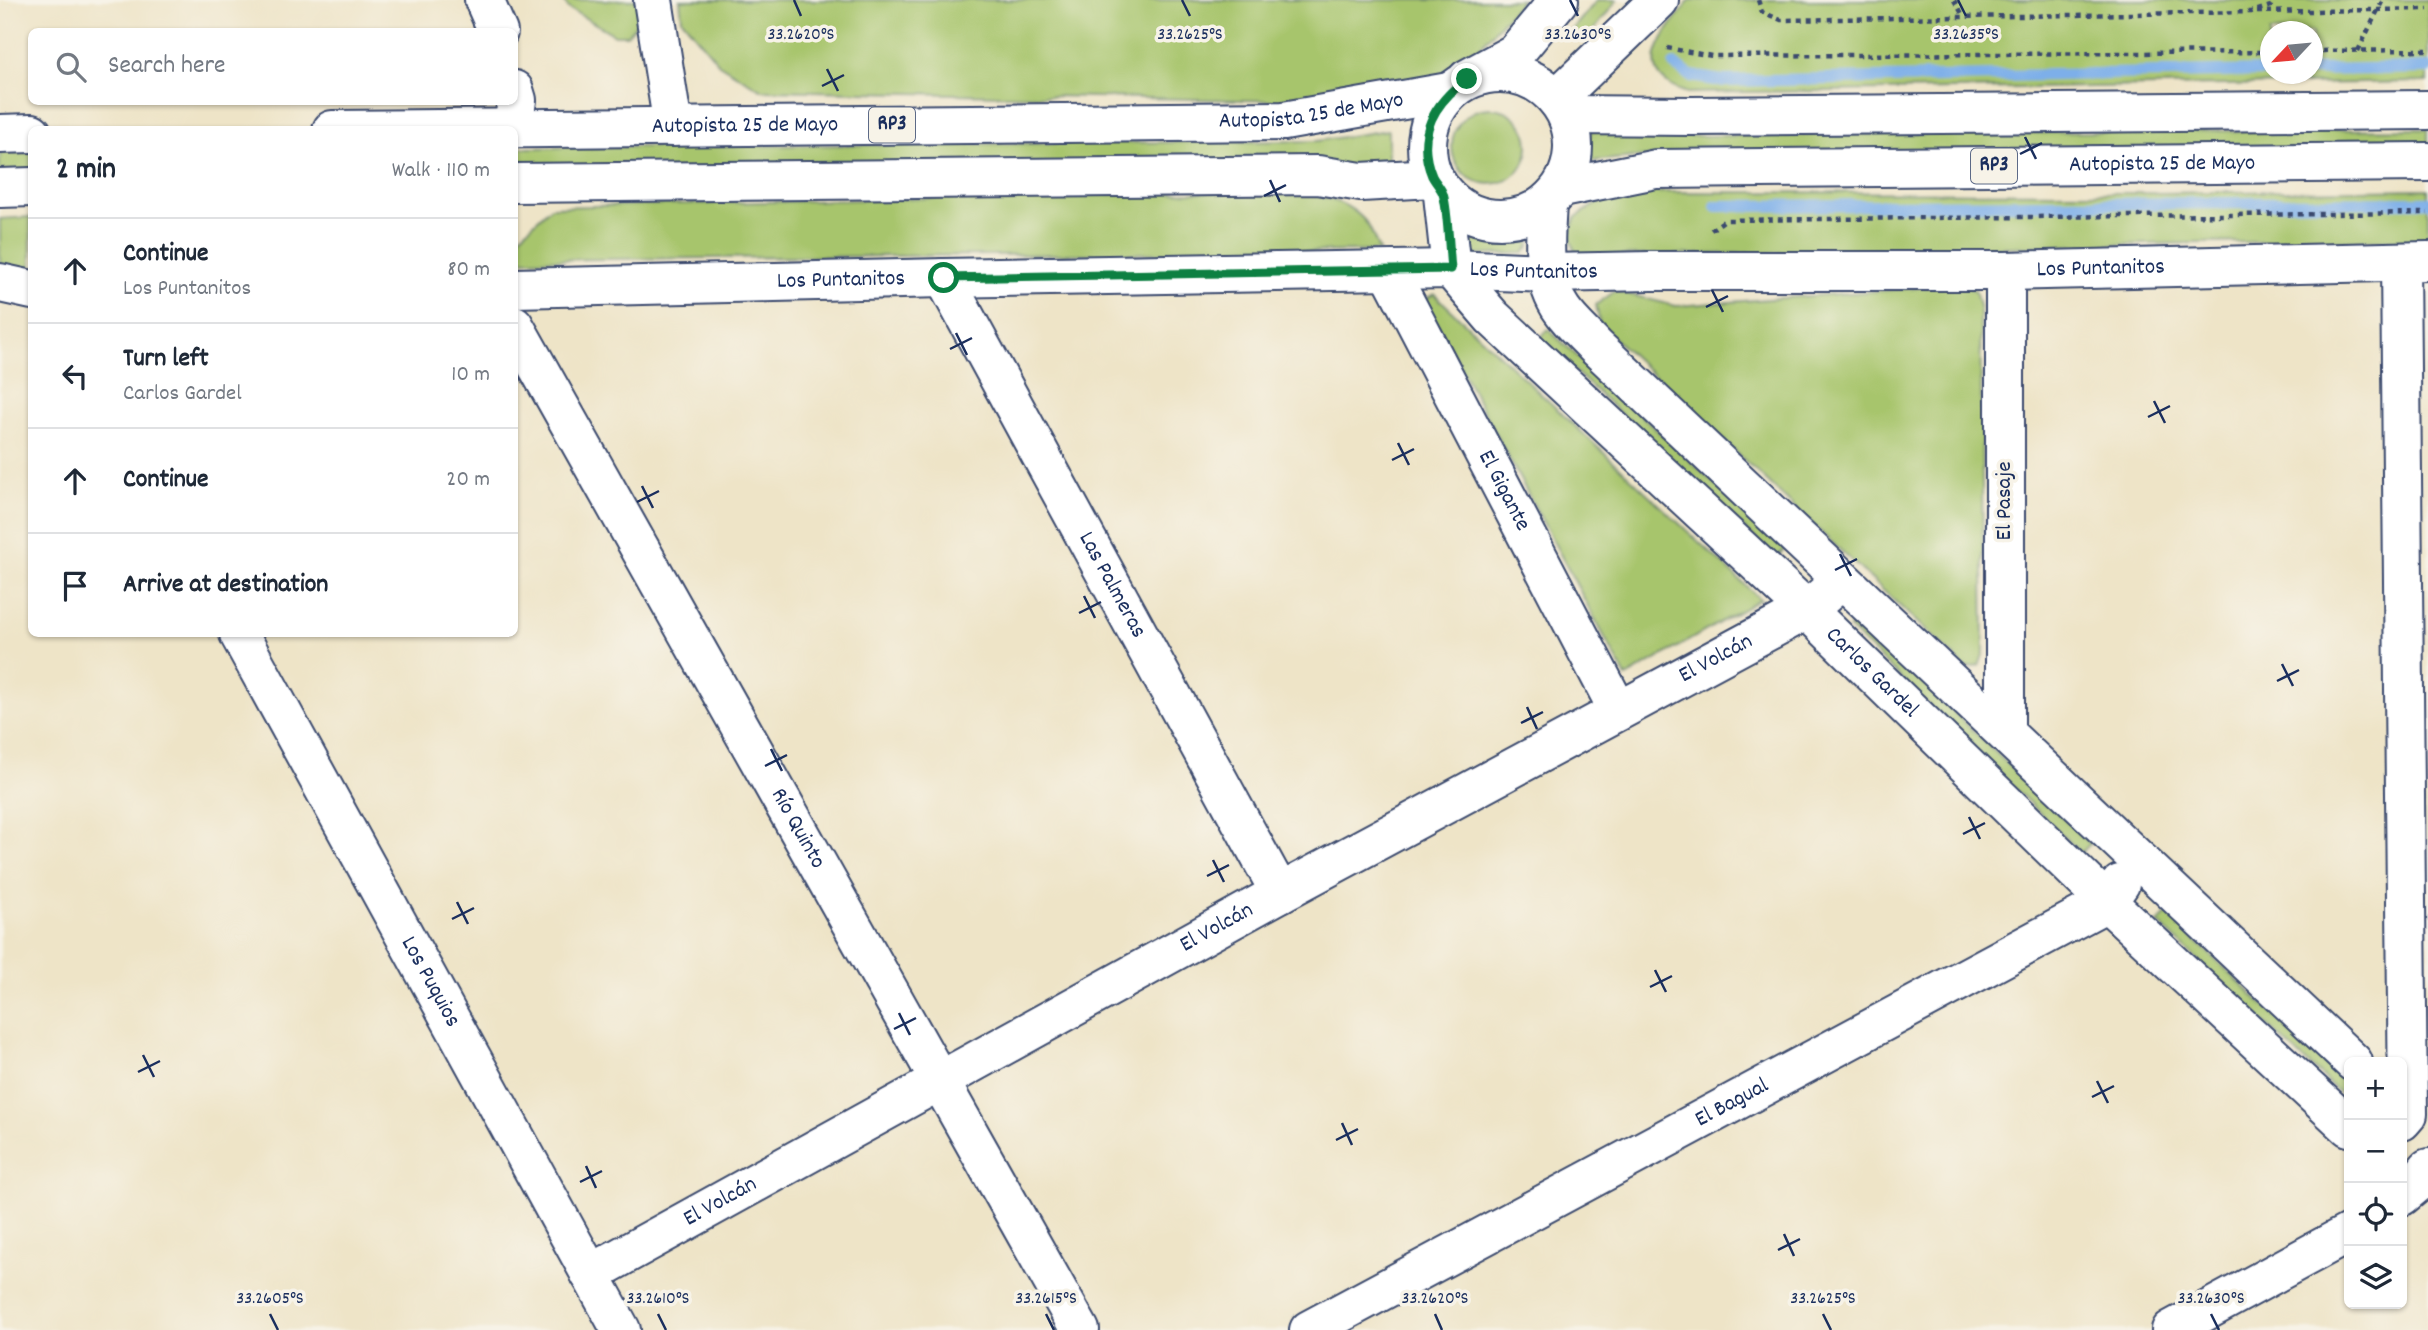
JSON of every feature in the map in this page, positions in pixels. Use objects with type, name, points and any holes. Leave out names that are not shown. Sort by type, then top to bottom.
[{"type":"street","points":[[484,0],[496,28]]},
{"type":"street","points":[[653,0],[673,127]]},
{"type":"street","points":[[1451,269],[1438,187],[1427,161],[1425,142],[1433,115],[1458,86],[1514,53],[1559,0]]},
{"type":"street","points":[[1562,107],[1659,0]]},
{"type":"street","name":"RP3","points":[[1458,86],[1499,72],[1530,79],[1562,107]]},
{"type":"street","name":"Autopista 25 de Mayo","points":[[365,126],[514,108],[673,127],[1284,121],[1458,86]]},
{"type":"street","points":[[1562,107],[1691,116],[2428,110]]},
{"type":"street","points":[[1555,196],[1572,164],[1574,139],[1562,107]]},
{"type":"street","points":[[0,134],[28,134]]},
{"type":"street","name":"Autopista 25 de Mayo","points":[[1555,196],[1656,169],[2428,162]]},
{"type":"street","points":[[518,183],[1318,175],[1361,182],[1438,187]]},
{"type":"street","points":[[0,188],[28,187]]},
{"type":"street","name":"RP3","points":[[1438,187],[1476,217],[1500,219],[1513,220],[1555,196]]},
{"type":"street","name":"Carlos Gardel","points":[[1555,196],[1545,243],[1547,274],[1562,310],[1595,346],[2348,1057]]},
{"type":"street","points":[[2410,1119],[2414,262]]},
{"type":"street","name":"Los Puntanitos","points":[[518,288],[1451,269],[1547,274],[1652,271],[2005,271],[2414,262]]},
{"type":"street","name":"Carlos Gardel","points":[[1451,269],[1492,317],[1807,610],[2107,902],[2344,1122]]},
{"type":"street","name":"El Gigante","points":[[1389,271],[1618,710]]},
{"type":"street","name":"El Pasaje","points":[[2005,271],[2005,732]]},
{"type":"street","name":"Las Palmeras","points":[[944,278],[1280,893]]},
{"type":"street","points":[[0,283],[28,289]]},
{"type":"street","name":"Río Quinto","points":[[518,332],[1080,1330]]},
{"type":"street","name":"El Volcán","points":[[590,1274],[1280,893],[1807,610],[1842,580]]},
{"type":"street","name":"Los Puquios","points":[[241,637],[621,1330]]},
{"type":"street","name":"El Bagual","points":[[1309,1330],[2107,902],[2138,859]]},
{"type":"street","points":[[2171,1330],[2344,1236]]},
{"type":"path","points":[[1954,0],[1964,17]]},
{"type":"path","points":[[2251,12],[2271,6],[2274,0]]},
{"type":"path","points":[[2358,51],[2383,0]]},
{"type":"path","points":[[1761,1],[1762,12],[1781,20],[2428,9]]},
{"type":"path","points":[[1660,47],[1712,56],[2260,52]]},
{"type":"path","points":[[2323,51],[2428,50]]},
{"type":"path","points":[[1704,234],[1726,220],[2428,213]]},
{"type":"green space","points":[[563,0],[638,0],[642,8],[635,26],[627,35],[615,35],[568,8]]},
{"type":"green space","points":[[680,0],[1522,0],[1471,57],[1445,74],[1411,84],[1288,101],[762,90],[719,64],[682,19]]},
{"type":"green space","points":[[1597,0],[1617,0],[1588,38],[1567,36]]},
{"type":"green space","points":[[1690,0],[2428,0],[2428,82],[2323,84],[2323,21],[2260,21],[2260,84],[2293,84],[1687,93],[1669,85],[1659,75],[1655,63],[1657,51],[1671,25]]},
{"type":"green space","points":[[1490,108],[1505,111],[1517,119],[1525,131],[1528,146],[1525,161],[1517,173],[1505,181],[1490,184],[1475,181],[1463,173],[1455,161],[1452,146],[1455,131],[1463,119],[1475,111]]},
{"type":"green space","points":[[1592,127],[1627,135],[1694,136],[2428,129],[2428,147],[1635,157],[1583,162]]},
{"type":"green space","points":[[1388,130],[1388,173],[518,170],[518,148],[1317,141]]},
{"type":"green space","points":[[0,153],[28,153],[28,174],[0,174]]},
{"type":"green space","points":[[2428,189],[2428,240],[1577,256],[1569,234],[1576,217],[1602,201],[1630,192],[2153,193]]},
{"type":"green space","points":[[1289,192],[1323,197],[1353,210],[1365,221],[1379,251],[518,260],[518,238],[551,207]]},
{"type":"green space","points":[[28,217],[28,269],[0,272],[0,219]]},
{"type":"green space","points":[[1521,226],[1526,230],[1530,245],[1524,253],[1460,256],[1458,229]]},
{"type":"green space","points":[[1959,285],[1975,290],[1980,311],[1984,652],[1979,666],[1966,668],[1600,325],[1596,305],[1615,291],[1676,306]]},
{"type":"green space","points":[[1434,294],[1760,599],[1626,677],[1424,300]]},
{"type":"green space","points":[[1548,329],[1785,549],[1776,558],[1540,339]]},
{"type":"green space","points":[[1858,619],[2090,844],[2081,853],[1849,628]]},
{"type":"green space","points":[[2167,914],[2344,1080],[2344,1097],[2158,923]]},
{"type":"waterway","points":[[1674,65],[1691,76],[1722,81],[2260,71]]},
{"type":"waterway","points":[[2323,70],[2428,68]]},
{"type":"waterway","points":[[1716,206],[2428,202]]},
{"type":"route","points":[[944,278],[1451,269],[1443,195],[1427,161],[1425,142],[1429,123],[1437,106],[1449,92],[1467,79]]}]
